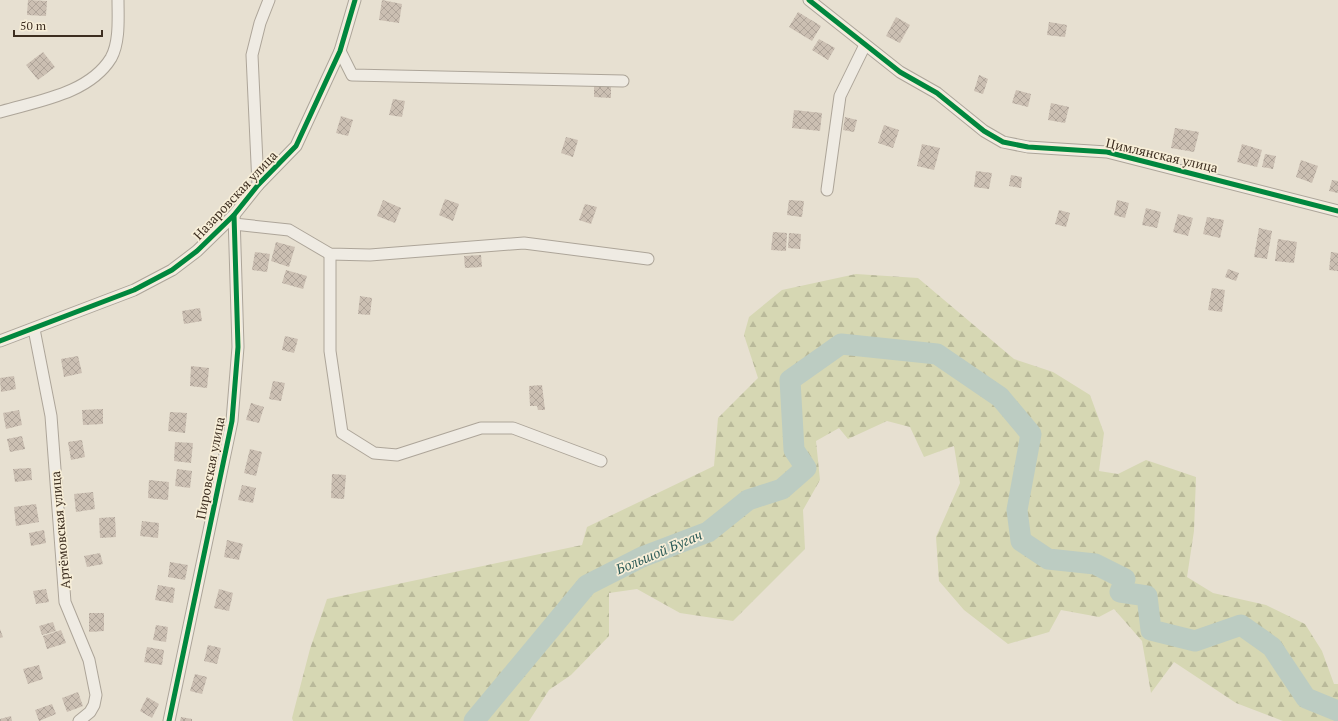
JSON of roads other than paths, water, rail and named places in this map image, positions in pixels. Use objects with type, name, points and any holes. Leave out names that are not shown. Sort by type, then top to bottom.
[{"type":"street","points":[[0,112],[72,90],[94,76],[111,58],[116,43],[118,0]]},
{"type":"street","points":[[258,185],[252,55],[260,23],[269,0]]},
{"type":"street","name":"Назаровская улица","points":[[0,341],[134,290],[172,270],[234,220],[258,185],[296,146],[340,51],[355,0]]},
{"type":"street","name":"Цимлянская улица","points":[[808,0],[900,72],[937,93],[984,131],[1003,142],[1028,147],[1107,152],[1338,211]]},
{"type":"street","points":[[827,190],[840,96],[865,45]]},
{"type":"street","points":[[340,51],[352,75],[623,81]]},
{"type":"street","points":[[234,220],[289,230],[330,254],[370,255],[524,243],[648,259]]},
{"type":"street","name":"Пировская улица","points":[[169,721],[232,421],[238,348],[234,220]]},
{"type":"street","points":[[330,254],[330,351],[342,433],[374,453],[397,455],[481,428],[513,428],[602,461]]},
{"type":"street","name":"Артёмовская улица","points":[[34,329],[51,416],[65,602],[90,660],[96,695],[90,712],[79,721]]},
{"type":"waterway","name":"Большой Бугач","points":[[474,721],[587,585],[642,557],[708,532],[748,500],[782,489],[806,468],[794,450],[790,380],[841,344],[937,354],[1000,397],[1031,434],[1017,510],[1021,541],[1048,559],[1095,564],[1125,579],[1120,592],[1147,596],[1151,630],[1195,641],[1241,625],[1272,647],[1306,698],[1338,711]]}]
